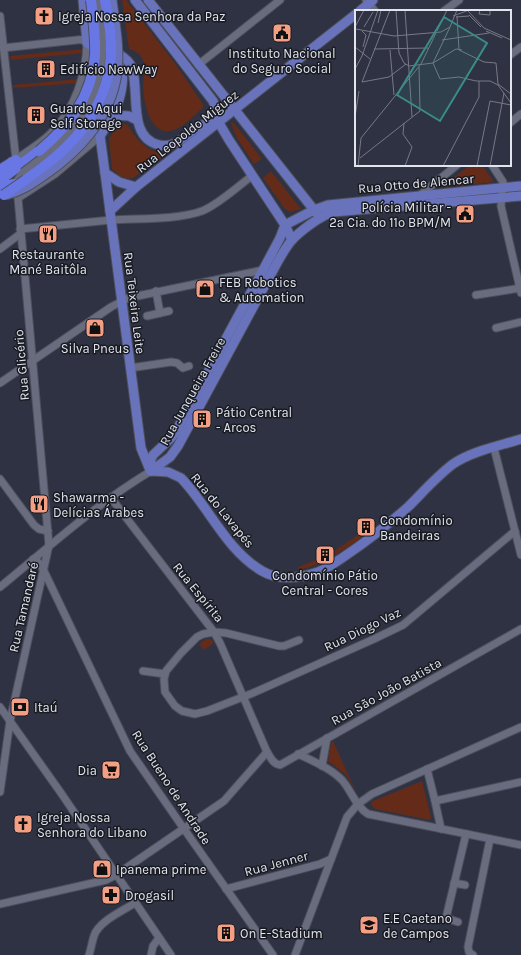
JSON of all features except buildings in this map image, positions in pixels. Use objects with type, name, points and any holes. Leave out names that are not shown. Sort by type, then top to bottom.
[{"type":"highway","points":[[0,180],[52,140],[64,128],[77,111],[92,73],[95,56],[95,38],[91,0]]},
{"type":"highway","points":[[1,195],[58,156],[75,140],[99,103],[107,80],[110,64],[111,48],[106,0]]},
{"type":"highway","points":[[0,170],[16,160]]},
{"type":"highway","points":[[1,195],[14,184]]},
{"type":"main road","points":[[83,0],[85,41]]},
{"type":"main road","points":[[1,195],[19,192],[57,167],[82,144],[99,121],[112,93],[117,72],[118,41],[112,0]]},
{"type":"main road","points":[[135,0],[213,101],[219,122],[252,176],[285,225],[292,240]]},
{"type":"main road","points":[[148,0],[317,214],[285,225]]},
{"type":"main road","points":[[362,10],[371,4]]},
{"type":"main road","name":"Rua Leopoldo Miguez","points":[[110,216],[136,187],[355,15]]},
{"type":"main road","points":[[85,41],[114,60],[123,74],[113,115],[100,136]]},
{"type":"main road","points":[[85,41],[116,52],[130,65],[134,75],[137,120],[143,133],[154,143],[168,146],[175,144],[202,125],[219,122]]},
{"type":"main road","points":[[113,115],[129,116],[137,120]]},
{"type":"main road","name":"Rua Teixeira Leite","points":[[100,136],[141,448],[150,471]]},
{"type":"main road","points":[[175,144],[180,152]]},
{"type":"main road","points":[[106,173],[119,182],[136,187]]},
{"type":"main road","name":"Rua Otto de Alencar","points":[[317,214],[335,204],[521,186]]},
{"type":"main road","name":"Rua Otto de Alencar","points":[[317,214],[501,199],[521,196]]},
{"type":"main road","name":"Rua Junqueira Freire","points":[[150,471],[153,455],[170,439],[208,380],[292,240],[317,214]]},
{"type":"main road","name":"Rua Junqueira Freire","points":[[150,471],[170,457],[185,433],[208,380],[280,238],[285,225]]},
{"type":"main road","name":"Rua do Lavapés","points":[[150,471],[168,472],[181,478],[236,549],[263,572],[282,577],[299,576],[320,571],[371,538],[391,522],[452,465],[471,455],[521,439]]},
{"type":"street","points":[[14,184],[23,172],[47,155],[72,130],[82,117],[92,98],[98,81],[103,41],[98,0]]},
{"type":"street","points":[[198,65],[280,0]]},
{"type":"street","points":[[445,10],[459,0]]},
{"type":"street","points":[[0,16],[3,48],[2,67],[16,160]]},
{"type":"street","points":[[0,166],[16,160],[50,134],[67,113],[72,105],[84,74],[85,41],[3,48]]},
{"type":"street","points":[[511,54],[521,47]]},
{"type":"street","points":[[511,122],[521,114]]},
{"type":"street","points":[[18,198],[55,174],[100,136]]},
{"type":"street","points":[[418,197],[457,166]]},
{"type":"street","points":[[476,295],[521,290],[502,213],[502,180],[493,166]]},
{"type":"street","points":[[0,249],[20,232],[110,216],[168,216],[195,213],[213,205],[252,176]]},
{"type":"street","name":"Rua Glicério","points":[[14,184],[18,198],[49,545]]},
{"type":"street","points":[[0,384],[32,361],[128,298],[263,270]]},
{"type":"street","points":[[156,291],[160,313]]},
{"type":"street","points":[[147,316],[169,311]]},
{"type":"street","points":[[496,328],[521,322]]},
{"type":"street","points":[[130,368],[171,362],[176,363],[183,368],[189,366]]},
{"type":"street","points":[[494,448],[521,555]]},
{"type":"street","points":[[1,583],[59,537],[150,471]]},
{"type":"street","points":[[0,479],[34,526],[59,537]]},
{"type":"street","name":"Rua Espírita","points":[[111,498],[214,632],[226,633],[279,646],[284,646],[299,640]]},
{"type":"street","name":"Rua Diogo Vaz","points":[[243,697],[403,625],[515,531]]},
{"type":"street","name":"Rua Tamandaré","points":[[0,792],[10,721],[49,545]]},
{"type":"street","name":"Rua Bueno de Andrade","points":[[33,559],[38,562],[43,569],[130,751],[273,955]]},
{"type":"street","name":"Rua São João Batista","points":[[267,752],[271,760],[280,765],[521,629]]},
{"type":"street","points":[[0,904],[106,880],[116,875],[226,799],[267,752],[220,643],[214,632],[197,637],[171,664],[165,674],[165,692],[175,706],[182,711],[195,714],[243,697]]},
{"type":"street","points":[[143,671],[165,674]]},
{"type":"street","points":[[0,707],[61,793],[171,955]]},
{"type":"street","points":[[295,955],[348,817],[358,804],[372,794],[521,727]]},
{"type":"street","points":[[322,766],[327,738]]},
{"type":"street","points":[[298,754],[333,772],[341,779],[362,810],[368,814],[521,845]]},
{"type":"street","points":[[427,769],[436,801],[441,829]]},
{"type":"street","points":[[436,801],[521,782]]},
{"type":"street","points":[[458,922],[446,919],[466,834]]},
{"type":"street","points":[[474,955],[469,952],[468,947],[490,839]]},
{"type":"street","name":"Rua Jenner","points":[[226,889],[320,864],[331,859]]},
{"type":"street","points":[[320,864],[326,872]]},
{"type":"street","points":[[454,882],[465,885]]},
{"type":"street","points":[[89,955],[93,937],[97,928],[135,903]]},
{"type":"street","points":[[151,955],[153,946],[159,938]]},
{"type":"shaded area","points":[[122,0],[126,0],[174,62],[203,104],[203,108],[186,123],[174,130],[166,131],[159,129],[154,124],[146,108],[143,91],[144,63],[139,54],[129,49]]},
{"type":"shaded area","points":[[84,49],[84,53],[11,60],[10,56]]},
{"type":"shaded area","points":[[79,79],[79,83],[13,88],[13,85]]},
{"type":"shaded area","points":[[233,122],[262,159],[254,164],[237,138],[231,123]]},
{"type":"shaded area","points":[[118,124],[127,125],[144,146],[157,152],[167,154],[133,178],[127,178],[117,173],[112,169],[109,139]]},
{"type":"shaded area","points":[[469,166],[483,166],[494,182],[442,187]]},
{"type":"shaded area","points":[[271,171],[301,209],[290,212],[285,209],[263,178]]},
{"type":"shaded area","points":[[370,527],[372,530],[337,554],[319,563],[299,570],[298,567],[328,555]]},
{"type":"shaded area","points":[[206,639],[211,639],[214,643],[204,650],[199,644]]},
{"type":"shaded area","points":[[333,741],[356,792],[346,775],[328,761],[331,743]]},
{"type":"shaded area","points":[[422,781],[431,817],[430,820],[375,809],[372,806],[371,803],[373,801]]},
{"type":"place","name":"Igreja Nossa Senhora da Paz","points":[[44,16]]},
{"type":"place","name":"Instituto Nacional do Seguro Social","points":[[282,33]]},
{"type":"place","name":"Edifício NewWay","points":[[46,69]]},
{"type":"place","name":"Guarde Aqui Self Storage","points":[[36,115]]},
{"type":"place","name":"Polícia Militar - 2ª Cia. do 11º BPM/M","points":[[465,214]]},
{"type":"place","name":"Restaurante Mané Baitôla","points":[[48,234]]},
{"type":"place","name":"FEB Robotics & Automation","points":[[205,289]]},
{"type":"place","name":"Silva Pneus","points":[[95,328]]},
{"type":"place","name":"Pátio Central - Arcos","points":[[202,419]]},
{"type":"place","name":"Shawarma - Delícias Árabes","points":[[39,504]]},
{"type":"place","name":"Condomínio Bandeiras","points":[[366,527]]},
{"type":"place","name":"Condomínio Pátio Central - Cores","points":[[325,555]]},
{"type":"place","name":"Itaú","points":[[20,707]]},
{"type":"place","name":"Dia","points":[[111,770]]},
{"type":"place","name":"Igreja Nossa Senhora do Libano","points":[[23,824]]},
{"type":"place","name":"Ipanema prime","points":[[102,869]]},
{"type":"place","name":"Drogasil","points":[[111,895]]},
{"type":"place","name":"E.E Caetano de Campos","points":[[369,925]]},
{"type":"place","name":"On E-Stadium","points":[[226,933]]}]
